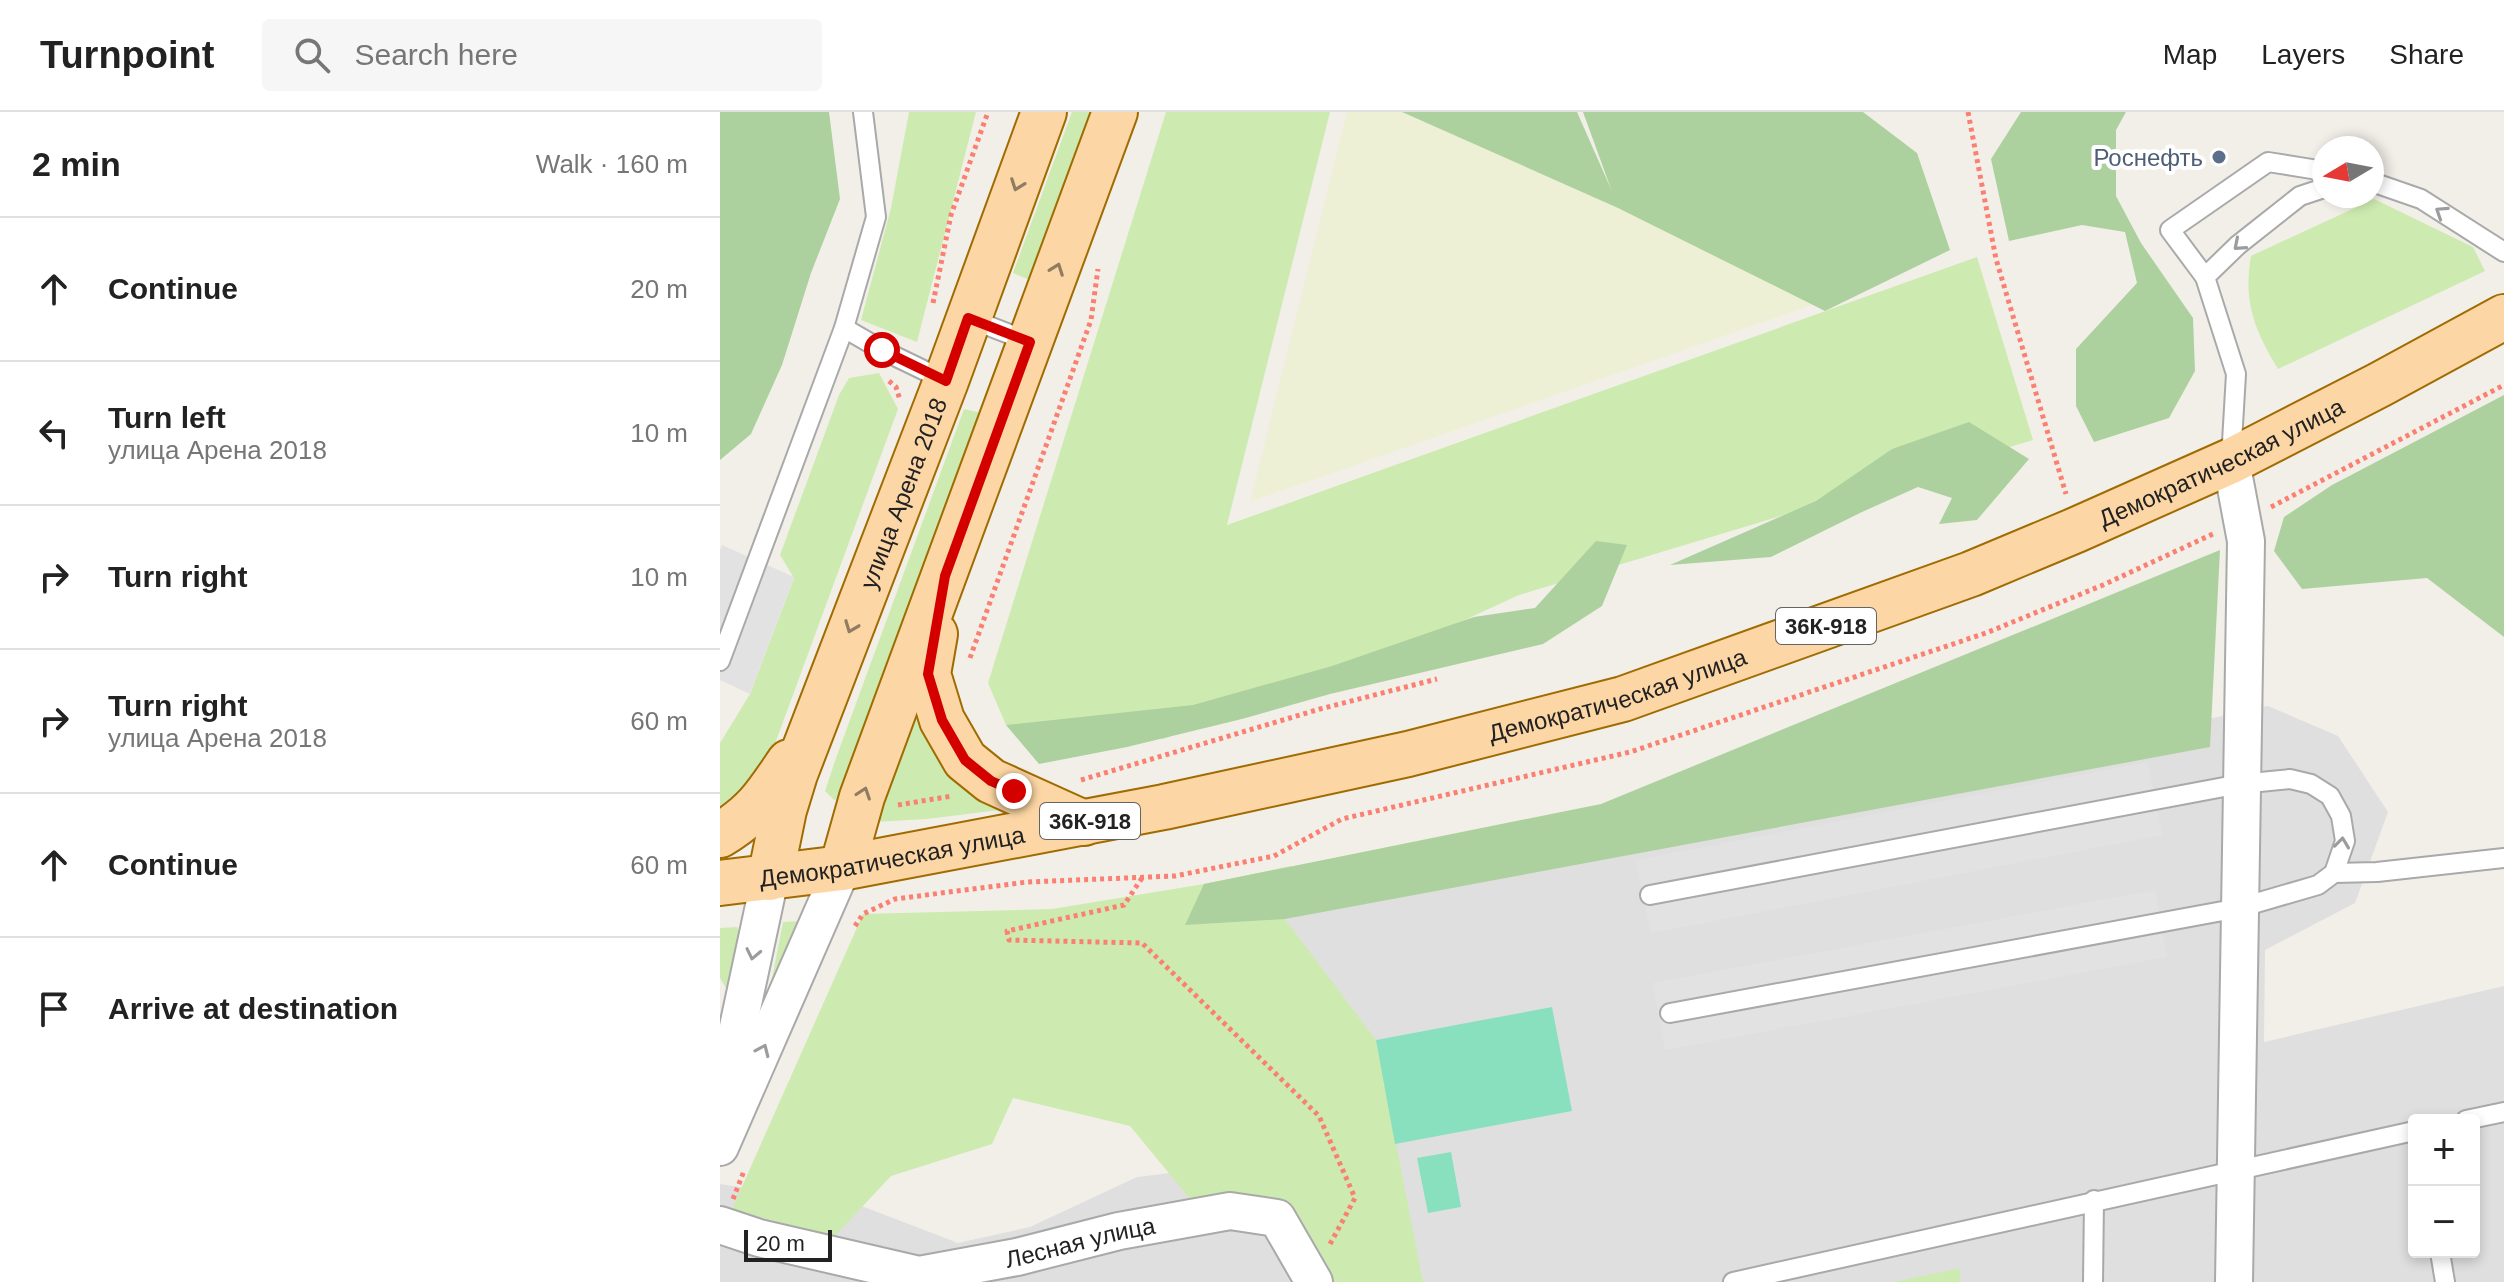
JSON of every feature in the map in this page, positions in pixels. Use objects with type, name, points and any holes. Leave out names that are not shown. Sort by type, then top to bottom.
[{"type":"main road","name":"улица Арена 2018","points":[[770,878],[784,810],[812,727],[946,381],[950,315],[1044,112]]},
{"type":"main road","points":[[842,868],[862,797],[1115,112]]},
{"type":"main road","name":"Демократическая улица","points":[[720,883],[842,868],[1084,823],[1393,757],[1623,699],[1957,579],[2076,530],[2231,461],[2504,317]]},
{"type":"main road","points":[[945,576],[928,674],[942,720],[965,760],[991,781],[1084,823]]},
{"type":"main road","points":[[720,835],[744,821],[772,789],[812,727]]},
{"type":"street","points":[[2231,461],[2246,541],[2234,1282]]},
{"type":"street","points":[[732,1158],[842,868]]},
{"type":"street","points":[[720,1111],[726,1038],[770,878]]},
{"type":"street","name":"Лесная улица","points":[[721,1226],[759,1238],[919,1275],[1014,1269],[1119,1231],[1230,1211],[1277,1218],[1313,1280]]},
{"type":"lane","points":[[720,661],[844,328],[876,217],[863,112]]},
{"type":"lane","points":[[2231,461],[2236,374],[2205,277],[2170,230],[2268,162],[2312,169]]},
{"type":"lane","points":[[2384,186],[2421,199],[2504,252]]},
{"type":"lane","points":[[2205,277],[2238,245],[2300,196],[2312,192]]},
{"type":"lane","points":[[950,315],[1030,342]]},
{"type":"lane","points":[[844,328],[946,381]]},
{"type":"lane","points":[[1650,895],[2240,784],[2290,779],[2311,784],[2330,796],[2341,816],[2345,841],[2334,873],[2318,885],[2239,908],[1670,1013]]},
{"type":"lane","points":[[2334,873],[2377,872],[2504,858]]},
{"type":"lane","points":[[2480,1117],[2504,1112]]},
{"type":"lane","points":[[1733,1282],[2408,1132]]},
{"type":"lane","points":[[2093,1282],[2094,1200]]},
{"type":"lane","points":[[2441,1258],[2445,1282]]},
{"type":"path","points":[[950,315],[951,215],[988,112]]},
{"type":"path","points":[[1968,112],[1996,259],[2076,530]]},
{"type":"path","points":[[967,665],[1091,320],[1099,260]]},
{"type":"path","points":[[846,938],[863,914],[895,899],[1027,882],[1175,876],[1274,856],[1342,819],[1630,752],[1986,633],[2103,585],[2295,495],[2504,385]]},
{"type":"path","points":[[1069,779],[1083,780],[1320,709],[1437,679]]},
{"type":"path","points":[[891,806],[953,796]]},
{"type":"path","points":[[1143,878],[1124,905],[1007,931],[1009,940],[1142,943],[1319,1116],[1355,1198],[1313,1280]]},
{"type":"path","points":[[721,1226],[732,1158]]},
{"type":"shaded area","points":[[722,545],[794,577],[750,694],[720,680]]},
{"type":"shaded area","points":[[2268,706],[2338,736],[2388,812],[2355,903],[2265,950],[2264,1042],[2504,986],[2504,1282],[720,1282],[720,1184],[859,1205],[958,1243],[1030,1227],[1137,1177],[1311,1156],[1285,919]]},
{"type":"shaded area","points":[[2148,762],[2162,835],[1651,933],[1636,860]]},
{"type":"shaded area","points":[[2155,890],[2167,957],[1665,1050],[1653,983]]},
{"type":"green space","points":[[720,112],[829,112],[840,199],[811,273],[782,365],[751,434],[720,460]]},
{"type":"green space","points":[[909,112],[976,112],[917,342],[861,320],[891,208]]},
{"type":"green space","points":[[1072,112],[1094,112],[1032,281],[1013,273]]},
{"type":"green space","points":[[1166,112],[1330,112],[1227,525],[1977,257],[2033,440],[1519,595],[1358,669],[1163,739],[1006,725],[988,683]]},
{"type":"green space","points":[[1347,112],[1411,112],[1821,302],[1250,502]]},
{"type":"green space","points":[[1402,112],[1577,112],[1611,189],[1583,112],[1863,112],[1917,153],[1950,250],[1825,311],[1618,208]]},
{"type":"green space","points":[[2021,112],[2126,112],[2116,130],[2116,196],[2141,243],[2193,318],[2195,371],[2169,418],[2094,442],[2076,406],[2076,349],[2137,283],[2125,232],[2082,225],[2009,241],[1991,159]]},
{"type":"green space","points":[[2384,204],[2473,247],[2485,271],[2278,369],[2252,315],[2248,287],[2251,256],[2355,208],[2384,208]]},
{"type":"green space","points":[[879,373],[898,409],[765,771],[720,816],[720,743],[750,694],[794,578],[780,555],[839,395],[849,378]]},
{"type":"green space","points":[[2504,395],[2504,637],[2427,578],[2302,589],[2274,551],[2284,517],[2332,485]]},
{"type":"green space","points":[[964,409],[986,414],[845,796],[834,800],[825,791]]},
{"type":"green space","points":[[1969,422],[2029,459],[1977,520],[1939,524],[1952,498],[1918,487],[1771,557],[1670,565],[1816,501],[1892,449]]},
{"type":"green space","points":[[1596,541],[1627,545],[1602,606],[1543,644],[1330,694],[1127,747],[1039,764],[1006,725],[1193,705],[1332,666],[1474,617],[1535,608]]},
{"type":"green space","points":[[2220,550],[2210,747],[1285,919],[1185,925],[1204,884],[1601,804]]},
{"type":"green space","points":[[925,691],[1016,808],[874,822]]},
{"type":"green space","points":[[1291,866],[1285,919],[1376,1040],[1423,1282],[1305,1282],[1257,1215],[1191,1200],[1130,1126],[1013,1098],[992,1144],[891,1176],[833,1238],[732,1209],[863,914],[1052,909]]},
{"type":"green space","points":[[801,921],[761,1035],[783,922]]},
{"type":"green space","points":[[737,927],[741,936],[732,998],[720,978],[720,928]]},
{"type":"green space","points":[[1552,1007],[1572,1111],[1395,1144],[1376,1040]]},
{"type":"green space","points":[[1451,1152],[1461,1207],[1428,1213],[1417,1158]]},
{"type":"green space","points":[[1960,1268],[1960,1282],[1893,1282]]},
{"type":"place","name":"Роснефть","points":[[2219,157]]},
{"type":"route","points":[[882,350],[946,381],[968,318],[1030,342],[945,576],[928,674],[942,720],[965,760],[991,781],[1014,791]]}]
